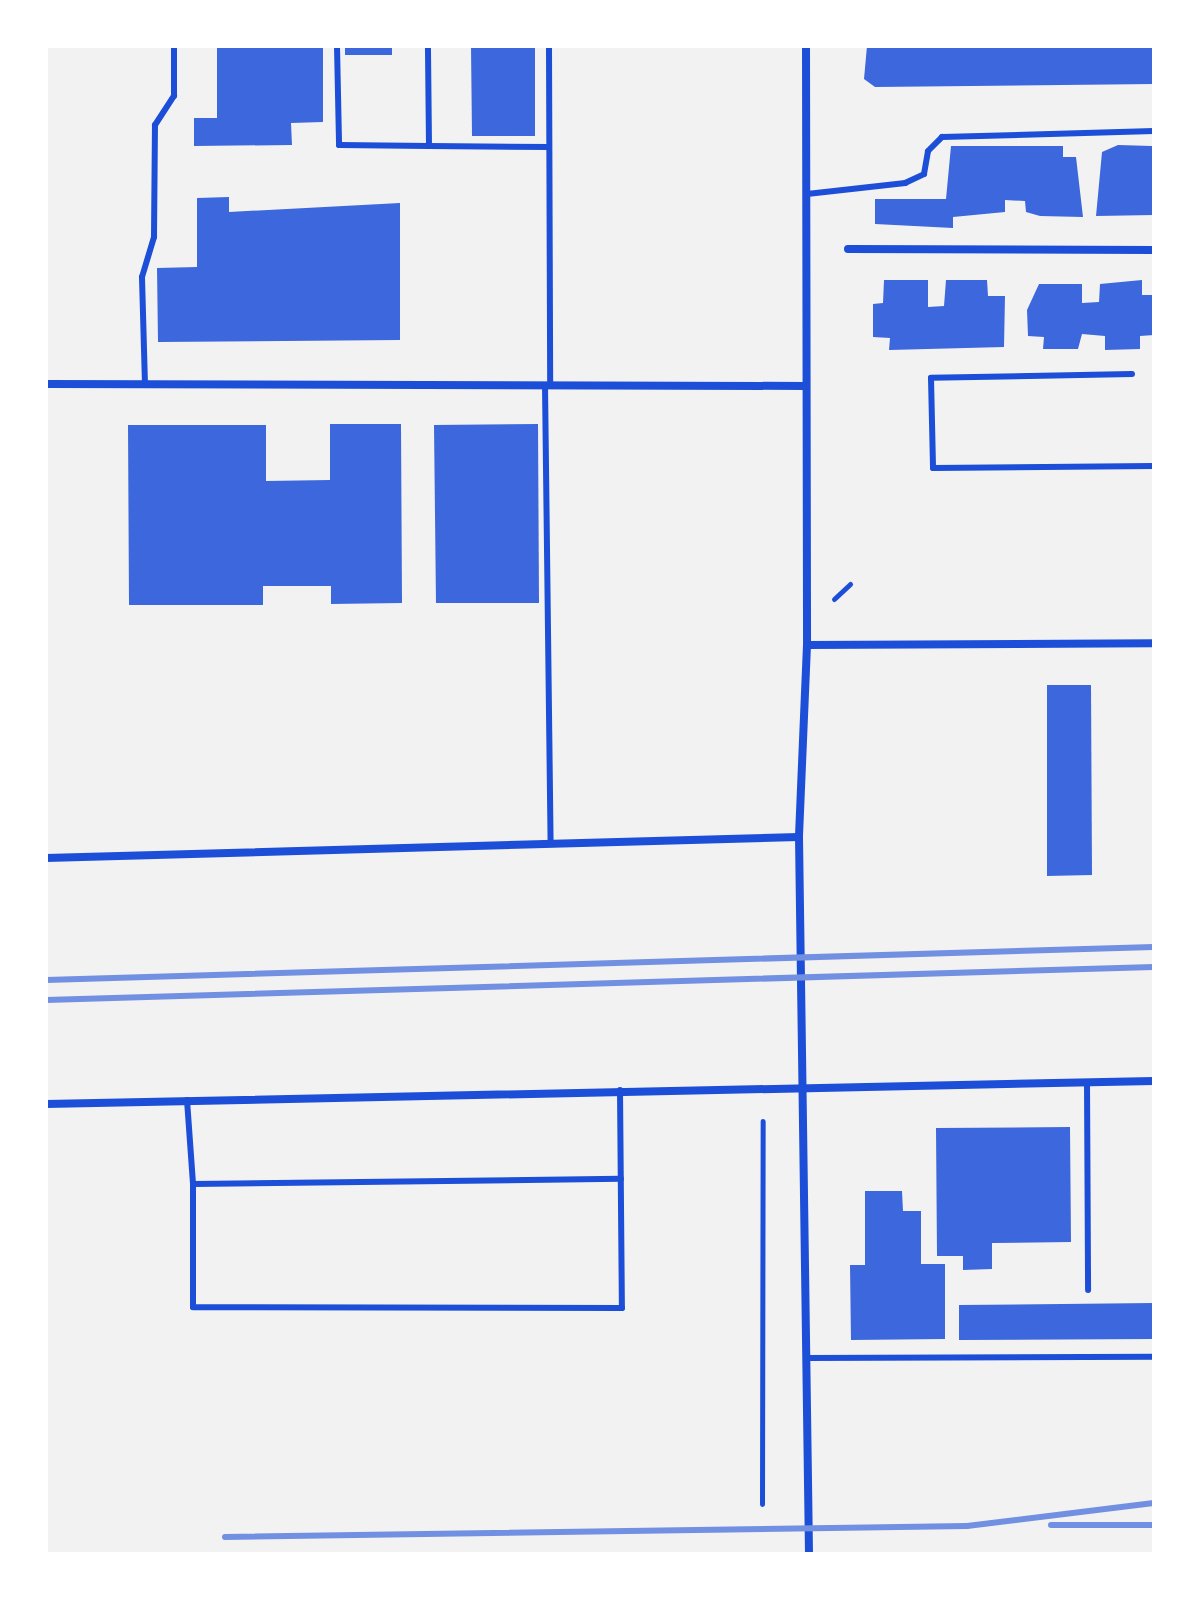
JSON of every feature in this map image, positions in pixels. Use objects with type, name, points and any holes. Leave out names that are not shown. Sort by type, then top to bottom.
[{"type":"street","points":[[806,46],[807,645],[799,837],[809,1554]]},
{"type":"street","points":[[848,249],[1154,250]]},
{"type":"street","points":[[46,384],[806,386]]},
{"type":"street","points":[[807,645],[1154,643]]},
{"type":"street","points":[[46,858],[799,837]]},
{"type":"street","points":[[46,1104],[802,1085],[1154,1081]]},
{"type":"lane","points":[[145,385],[142,277],[154,237],[155,125],[174,96],[174,46]]},
{"type":"lane","points":[[337,46],[339,145],[549,147]]},
{"type":"lane","points":[[428,46],[429,146]]},
{"type":"lane","points":[[549,46],[547,385],[551,844]]},
{"type":"lane","points":[[807,194],[905,183],[924,174],[928,151],[942,137],[1154,131]]},
{"type":"lane","points":[[1132,374],[931,378],[933,468],[1154,466]]},
{"type":"lane","points":[[1087,1082],[1088,1290]]},
{"type":"lane","points":[[187,1100],[193,1184],[193,1307],[622,1308],[620,1090]]},
{"type":"lane","points":[[193,1184],[621,1179]]},
{"type":"lane","points":[[807,1358],[1154,1357]]},
{"type":"path","points":[[834,599],[850,584]]},
{"type":"path","points":[[762,1504],[763,1121]]},
{"type":"building","points":[[217,46],[323,46],[323,122],[291,123],[292,145],[194,146],[194,118],[217,118]]},
{"type":"building","points":[[345,46],[392,46],[392,55],[345,55]]},
{"type":"building","points":[[471,46],[535,46],[535,136],[472,136]]},
{"type":"building","points":[[867,46],[1154,46],[1154,84],[875,87],[864,79]]},
{"type":"building","points":[[1118,145],[1152,146],[1154,215],[1096,216],[1102,152]]},
{"type":"building","points":[[951,146],[1063,146],[1063,157],[1076,157],[1083,217],[1040,216],[1026,212],[1025,201],[1005,200],[1005,212],[953,217],[953,228],[875,224],[875,199],[946,199]]},
{"type":"building","points":[[229,197],[229,212],[400,203],[400,340],[158,342],[157,268],[197,267],[197,198]]},
{"type":"building","points":[[884,280],[928,280],[928,307],[944,306],[946,280],[987,280],[988,296],[1005,296],[1004,347],[889,350],[890,338],[873,337],[873,304],[883,303]]},
{"type":"building","points":[[1142,280],[1142,295],[1154,295],[1154,335],[1140,336],[1140,349],[1105,350],[1105,336],[1082,334],[1078,349],[1043,349],[1044,337],[1028,336],[1027,310],[1039,284],[1082,284],[1082,303],[1099,302],[1100,284]]},
{"type":"building","points":[[330,424],[401,424],[402,603],[331,604],[331,586],[263,586],[263,605],[129,605],[128,425],[266,425],[266,481],[330,480]]},
{"type":"building","points":[[538,424],[539,603],[436,603],[434,425]]},
{"type":"building","points":[[1047,685],[1091,685],[1092,875],[1047,876]]},
{"type":"building","points":[[1070,1127],[1071,1242],[992,1243],[992,1269],[963,1270],[963,1256],[937,1256],[936,1128]]},
{"type":"building","points":[[865,1191],[902,1191],[903,1211],[921,1211],[921,1264],[945,1264],[945,1339],[851,1340],[850,1265],[865,1265]]},
{"type":"building","points":[[1154,1303],[1154,1339],[959,1340],[959,1305]]},
{"type":"railway","points":[[46,980],[1154,947]]},
{"type":"railway","points":[[46,1000],[1154,967]]},
{"type":"railway","points":[[225,1537],[967,1526],[1154,1503]]},
{"type":"railway","points":[[1051,1525],[1154,1525]]}]
